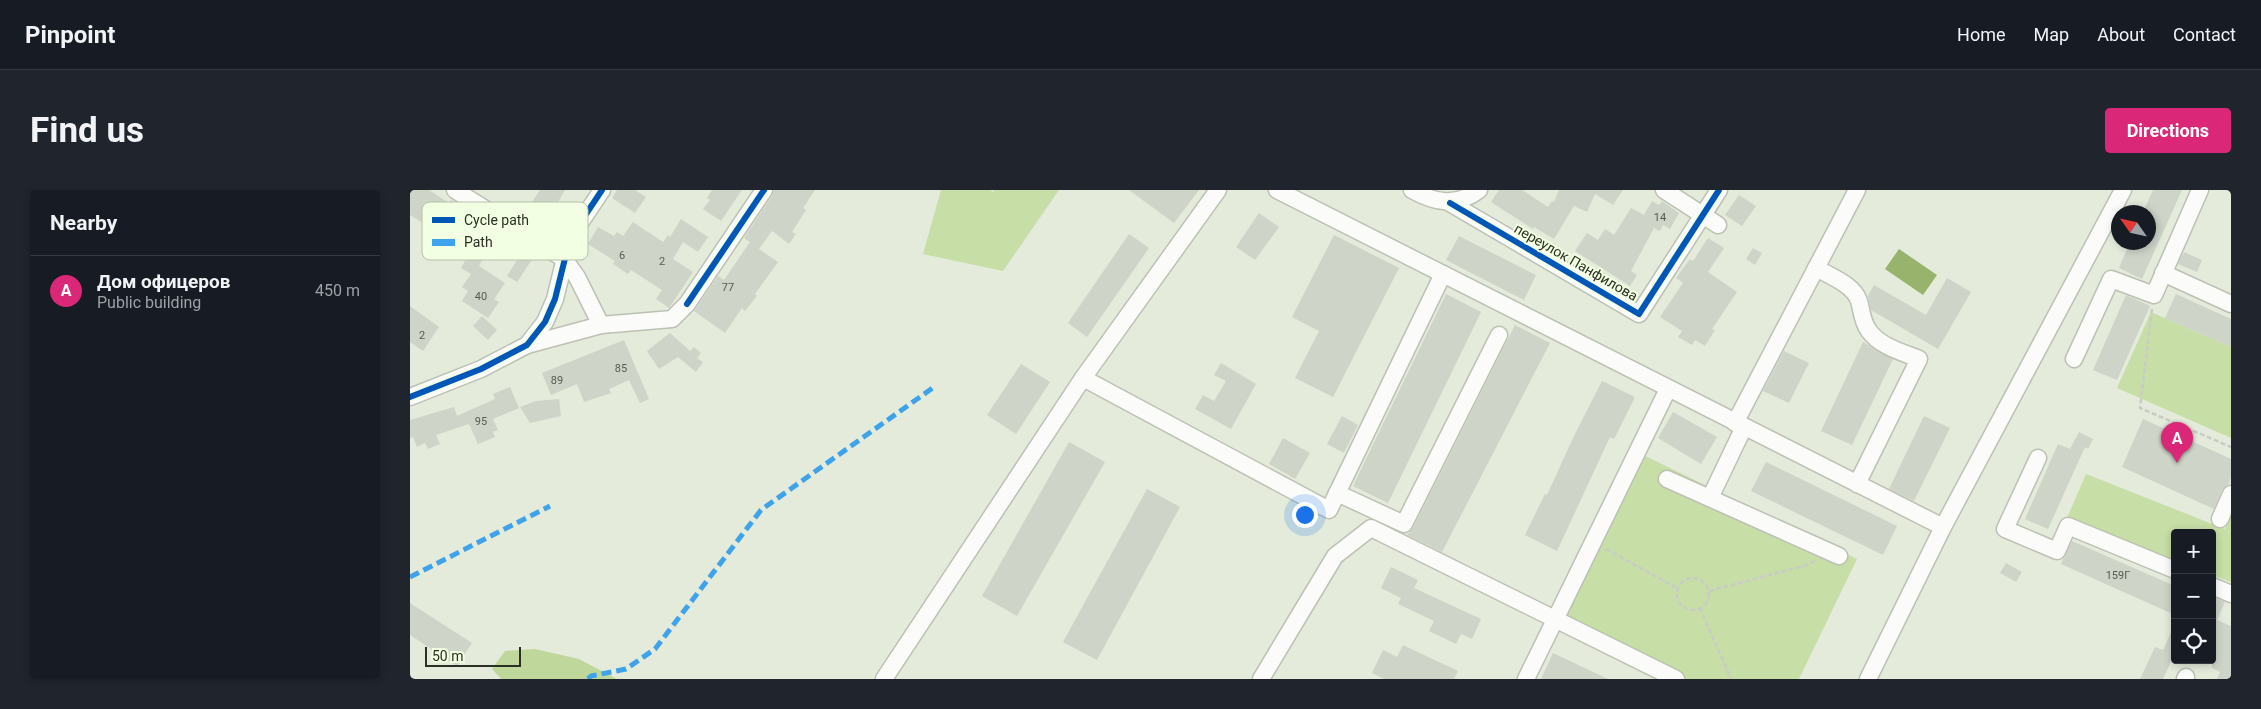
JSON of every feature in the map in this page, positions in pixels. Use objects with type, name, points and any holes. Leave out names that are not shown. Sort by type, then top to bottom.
[{"type":"street","points":[[455,190],[474,202]]},
{"type":"street","points":[[588,211],[602,190]]},
{"type":"street","points":[[414,390],[481,369],[526,345],[601,324],[672,319],[687,304],[764,190]]},
{"type":"street","points":[[884,679],[1083,378],[1218,190]]},
{"type":"street","points":[[1277,190],[1943,527]]},
{"type":"street","points":[[1412,190],[1426,198],[1450,203],[1466,198],[1479,190]]},
{"type":"street","points":[[1664,190],[1718,225]]},
{"type":"street","name":"переулок Панфилова","points":[[1450,203],[1639,314],[1719,190]]},
{"type":"street","points":[[1710,498],[1740,425],[1816,268],[1857,190]]},
{"type":"street","points":[[1868,679],[1943,527],[2124,190]]},
{"type":"street","points":[[2074,358],[2111,279],[2154,295],[2200,190]]},
{"type":"street","points":[[526,345],[545,322],[556,298],[564,260]]},
{"type":"street","points":[[565,260],[577,277],[601,324]]},
{"type":"street","points":[[1816,268],[1845,285],[1858,298],[1863,320],[1869,331],[1884,345],[1919,359],[1857,484]]},
{"type":"street","points":[[2163,273],[2231,304]]},
{"type":"street","points":[[1083,378],[1329,510],[1443,274]]},
{"type":"street","points":[[1337,493],[1404,524],[1499,335]]},
{"type":"street","points":[[1526,679],[1668,389]]},
{"type":"street","points":[[2038,458],[2005,529],[2057,551],[2068,526],[2171,568]]},
{"type":"street","points":[[1667,479],[1835,555]]},
{"type":"street","points":[[2220,519],[2231,494]]},
{"type":"street","points":[[1261,679],[1335,556],[1371,528],[1676,679]]},
{"type":"street","points":[[2216,588],[2231,594]]},
{"type":"path","points":[[2154,295],[2140,408],[2231,447]]},
{"type":"path","points":[[1593,543],[1678,589]]},
{"type":"path","points":[[1709,591],[1807,565],[1835,555]]},
{"type":"path","points":[[1695,579],[1704,583],[1709,591],[1708,601],[1700,608],[1690,610],[1678,600],[1678,589],[1685,581],[1695,579]]},
{"type":"path","points":[[1700,608],[1731,679]]},
{"type":"shaded area","points":[[941,190],[991,190],[992,192],[995,190],[1059,190],[1003,271],[923,254]]},
{"type":"shaded area","points":[[1899,249],[1937,275],[1923,295],[1885,269]]},
{"type":"shaded area","points":[[2151,312],[2231,347],[2231,438],[2117,388]]},
{"type":"shaded area","points":[[1637,452],[1857,559],[1799,679],[1676,679],[1556,619]]},
{"type":"shaded area","points":[[2086,474],[2225,529],[2231,516],[2231,582],[2216,576],[2216,529],[2171,529],[2171,558],[2067,518]]},
{"type":"shaded area","points":[[535,649],[579,659],[617,679],[501,679],[492,669],[505,651]]},
{"type":"building","points":[[410,190],[429,190],[447,202],[422,202],[422,222],[410,215]]},
{"type":"building","points":[[540,190],[565,190],[558,202],[532,202]]},
{"type":"building","points":[[617,190],[635,190],[646,197],[635,213],[612,198]]},
{"type":"building","points":[[712,190],[742,190],[721,221],[703,209],[710,200],[707,198]]},
{"type":"building","points":[[774,190],[815,190],[803,208],[806,210],[792,232],[796,234],[789,244],[772,231],[759,249],[778,262],[755,294],[757,296],[745,311],[742,308],[725,333],[694,311],[718,276],[724,280],[750,242],[744,238]]},
{"type":"building","points":[[1129,190],[1199,190],[1174,223]]},
{"type":"building","points":[[1499,190],[1522,190],[1548,207],[1552,201],[1554,202],[1559,190],[1623,190],[1613,205],[1595,194],[1587,212],[1574,206],[1554,239],[1534,227],[1533,229],[1491,202]]},
{"type":"building","points":[[2153,190],[2182,190],[2156,248],[2156,205],[2146,205]]},
{"type":"building","points":[[1739,195],[1756,206],[1742,226],[1725,215]]},
{"type":"building","points":[[1652,201],[1659,205],[1662,201],[1679,213],[1670,229],[1663,225],[1660,231],[1654,228],[1631,271],[1637,275],[1630,286],[1575,251],[1587,233],[1598,240],[1605,229],[1614,235],[1631,208],[1644,215]]},
{"type":"building","points":[[1259,213],[1279,227],[1255,260],[1236,247]]},
{"type":"building","points":[[681,219],[708,237],[698,252],[683,242],[673,259],[693,272],[669,308],[656,299],[662,290],[631,270],[628,274],[613,264],[615,261],[588,244],[598,227],[614,236],[617,232],[623,236],[633,222],[663,242],[668,235],[670,237]]},
{"type":"building","points":[[1129,234],[1149,248],[1087,337],[1068,323]]},
{"type":"building","points":[[1334,235],[1399,268],[1333,397],[1295,378],[1319,331],[1292,317]]},
{"type":"building","points":[[1459,236],[1536,275],[1524,300],[1446,260]]},
{"type":"building","points":[[1708,238],[1724,248],[1708,272],[1737,292],[1712,329],[1715,330],[1705,346],[1695,340],[1692,345],[1678,337],[1682,331],[1660,317],[1683,283],[1676,278],[1690,259],[1693,261]]},
{"type":"building","points":[[1753,248],[1762,253],[1755,265],[1746,259]]},
{"type":"building","points":[[2127,250],[2155,250],[2142,279],[2119,268]]},
{"type":"building","points":[[2184,252],[2202,260],[2197,272],[2178,264]]},
{"type":"building","points":[[465,260],[482,260],[479,266],[505,283],[494,299],[499,302],[488,318],[462,301],[468,291],[462,287],[471,274],[461,268]]},
{"type":"building","points":[[517,260],[532,260],[517,282],[507,276]]},
{"type":"building","points":[[1947,278],[1971,292],[1938,349],[1871,310],[1868,296],[1874,285],[1926,315]]},
{"type":"building","points":[[1446,294],[1481,312],[1388,503],[1353,486]]},
{"type":"building","points":[[2176,294],[2231,319],[2231,347],[2165,318]]},
{"type":"building","points":[[2126,295],[2150,306],[2117,380],[2093,370]]},
{"type":"building","points":[[410,306],[439,327],[423,351],[410,342]]},
{"type":"building","points":[[482,316],[497,330],[488,340],[473,326]]},
{"type":"building","points":[[1515,325],[1550,343],[1442,552],[1407,535],[1413,528]]},
{"type":"building","points":[[670,333],[690,351],[694,347],[701,353],[697,358],[703,362],[696,372],[678,357],[659,369],[647,351]]},
{"type":"building","points":[[624,340],[649,399],[640,403],[629,380],[609,389],[611,393],[584,402],[577,384],[551,395],[542,373]]},
{"type":"building","points":[[1863,342],[1893,359],[1852,445],[1821,431]]},
{"type":"building","points":[[1784,351],[1809,363],[1789,403],[1763,391]]},
{"type":"building","points":[[1221,363],[1256,384],[1231,429],[1195,409],[1203,395],[1214,401],[1226,381],[1214,375]]},
{"type":"building","points":[[1021,364],[1050,382],[1016,434],[987,415]]},
{"type":"building","points":[[1602,381],[1635,397],[1614,439],[1610,437],[1557,551],[1525,535],[1545,494],[1547,495]]},
{"type":"building","points":[[510,387],[519,408],[493,419],[498,430],[493,432],[495,437],[478,444],[469,424],[436,435],[440,444],[428,449],[425,443],[417,447],[413,437],[410,438],[410,420],[454,407],[457,416],[495,399],[493,394]]},
{"type":"building","points":[[559,399],[561,416],[530,423],[520,407],[536,401]]},
{"type":"building","points":[[1673,412],[1717,437],[1701,464],[1658,438]]},
{"type":"building","points":[[1342,416],[1358,425],[1344,453],[1327,444]]},
{"type":"building","points":[[1924,416],[1950,428],[1914,501],[1889,489]]},
{"type":"building","points":[[2143,419],[2231,459],[2231,478],[2228,485],[2222,490],[2214,509],[2122,467]]},
{"type":"building","points":[[2079,432],[2093,439],[2088,449],[2085,447],[2048,529],[2025,519],[2058,444],[2070,449]]},
{"type":"building","points":[[1283,438],[1310,453],[1295,479],[1269,464]]},
{"type":"building","points":[[1069,442],[1105,462],[1017,616],[982,596]]},
{"type":"building","points":[[1766,462],[1897,526],[1883,555],[1751,491]]},
{"type":"building","points":[[1147,489],[1180,507],[1097,660],[1063,642]]},
{"type":"building","points":[[2072,541],[2171,584],[2171,613],[2061,564]]},
{"type":"building","points":[[2006,563],[2022,572],[2016,582],[2000,573]]},
{"type":"building","points":[[1391,567],[1418,580],[1414,588],[1481,619],[1472,639],[1461,634],[1456,644],[1429,631],[1434,621],[1398,604],[1401,598],[1381,588]]},
{"type":"building","points":[[2216,599],[2225,602],[2217,620],[2231,626],[2231,679],[2217,679],[2220,672],[2212,668],[2212,664],[2216,664]]},
{"type":"building","points":[[410,603],[472,643],[457,666],[410,635]]},
{"type":"building","points":[[2171,632],[2171,662],[2163,679],[2140,679],[2155,647],[2163,650]]},
{"type":"building","points":[[1403,645],[1458,671],[1454,679],[1384,679],[1372,673],[1383,650],[1397,657]]},
{"type":"building","points":[[1553,653],[1608,679],[1541,679]]},
{"type":"marked path","points":[[588,679],[591,676],[626,669],[655,649],[761,510],[934,387]]},
{"type":"marked path","points":[[410,577],[550,506]]},
{"type":"cycle path","points":[[588,211],[602,190]]},
{"type":"cycle path","points":[[687,304],[764,190]]},
{"type":"cycle path","points":[[1450,203],[1639,314],[1719,190]]},
{"type":"cycle path","points":[[410,397],[481,369],[527,345],[545,322],[555,299],[565,260]]},
{"type":"place","name":"Дом офицеров","points":[[2177,463]]}]
